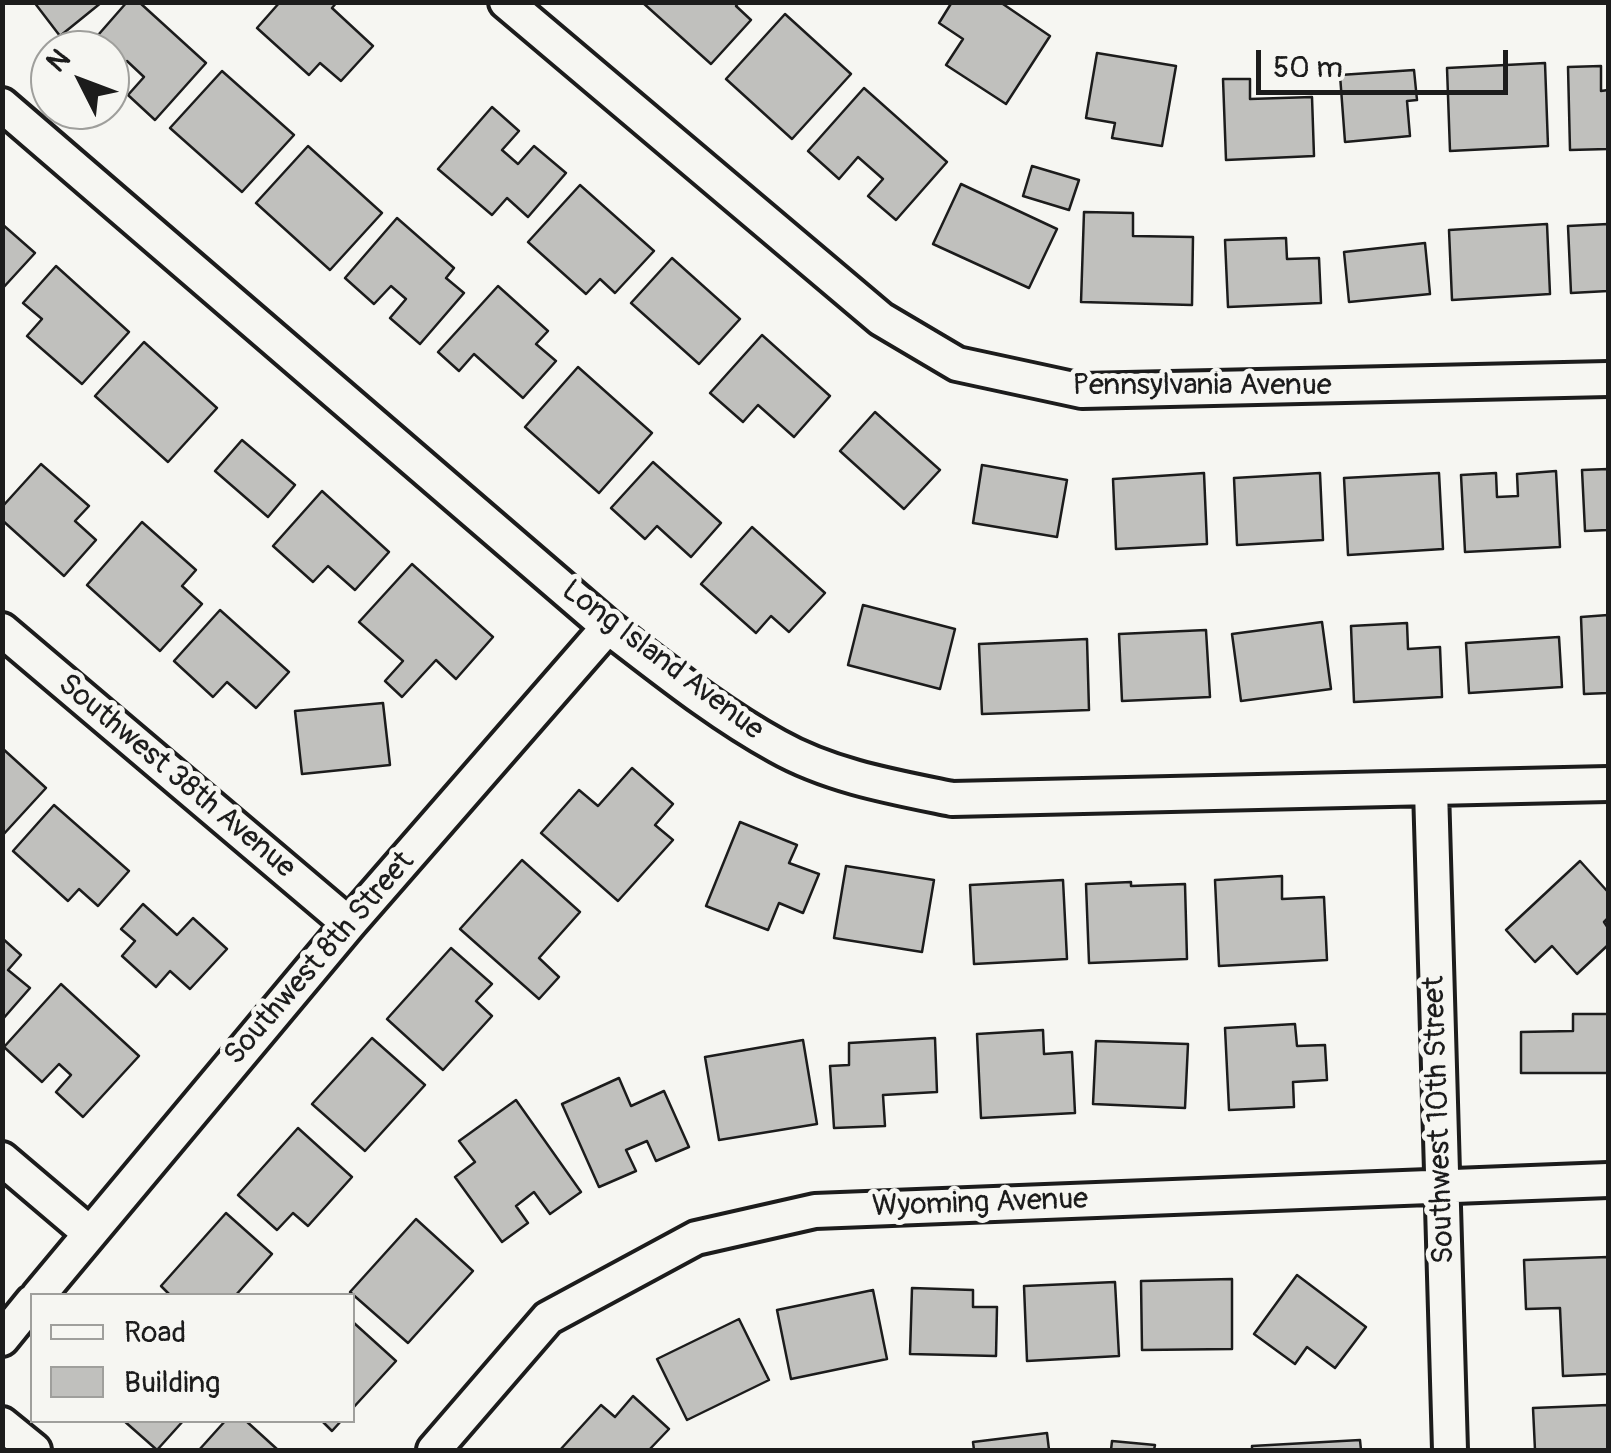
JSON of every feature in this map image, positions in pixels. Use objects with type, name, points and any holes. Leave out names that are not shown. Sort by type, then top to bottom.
[{"type":"street","name":"Pennsylvania Avenue","points":[[506,2],[881,319],[957,364],[1082,392],[1608,379]]},
{"type":"street","name":"Long Island Avenue","points":[[2,105],[608,627],[693,692],[778,748],[860,780],[952,799],[1608,784]]},
{"type":"street","name":"Southwest 8th Street","points":[[40,1293],[348,924],[608,627]]},
{"type":"street","name":"Southwest 38th Avenue","points":[[2,630],[348,924]]},
{"type":"street","name":"Southwest 10th Street","points":[[1430,789],[1450,1450]]},
{"type":"street","points":[[2,1159],[88,1232]]},
{"type":"street","name":"Wyoming Avenue","points":[[434,1450],[548,1318],[696,1238],[814,1211],[1608,1180]]},
{"type":"street","points":[[2,1339],[30,1304]]},
{"type":"street","points":[[2,1424],[34,1450]]},
{"type":"building","points":[[34,2],[102,2],[67,30],[55,30]]},
{"type":"building","points":[[127,2],[139,2],[206,63],[155,120],[130,97],[144,77],[130,64],[130,30],[102,30]]},
{"type":"building","points":[[280,2],[337,2],[332,8],[373,46],[341,81],[320,63],[309,75],[257,28]]},
{"type":"building","points":[[642,2],[739,2],[736,6],[751,20],[711,64]]},
{"type":"building","points":[[952,2],[1000,2],[1050,36],[1006,104],[946,65],[963,39],[939,23]]},
{"type":"building","points":[[785,14],[851,74],[792,139],[726,79]]},
{"type":"building","points":[[1097,53],[1176,66],[1162,146],[1112,138],[1115,123],[1086,118]]},
{"type":"building","points":[[1545,63],[1548,146],[1450,151],[1447,68]]},
{"type":"building","points":[[1601,66],[1601,91],[1608,90],[1608,149],[1570,150],[1568,67]]},
{"type":"building","points":[[1414,70],[1417,100],[1407,101],[1410,136],[1345,142],[1340,75]]},
{"type":"building","points":[[222,71],[294,135],[242,192],[170,128]]},
{"type":"building","points":[[1223,79],[1250,79],[1250,99],[1312,97],[1314,156],[1226,160]]},
{"type":"building","points":[[864,88],[947,162],[896,220],[868,196],[883,179],[858,157],[839,179],[808,151]]},
{"type":"building","points":[[492,107],[519,131],[502,150],[518,164],[534,146],[566,173],[528,217],[507,198],[492,215],[438,169]]},
{"type":"building","points":[[308,146],[382,213],[330,270],[256,203]]},
{"type":"building","points":[[1032,166],[1079,180],[1069,210],[1023,196]]},
{"type":"building","points":[[961,184],[1057,229],[1029,288],[933,244]]},
{"type":"building","points":[[580,185],[654,251],[615,293],[600,279],[586,294],[528,242]]},
{"type":"building","points":[[1084,212],[1133,213],[1133,236],[1193,237],[1192,305],[1081,302]]},
{"type":"building","points":[[397,218],[454,268],[446,278],[464,293],[420,344],[390,318],[406,299],[391,286],[374,304],[345,278]]},
{"type":"building","points":[[2,224],[35,253],[2,289]]},
{"type":"building","points":[[1547,224],[1550,294],[1452,300],[1449,230]]},
{"type":"building","points":[[1608,224],[1608,291],[1571,293],[1568,226]]},
{"type":"building","points":[[1286,238],[1287,259],[1319,258],[1321,303],[1228,307],[1225,240]]},
{"type":"building","points":[[1425,243],[1430,294],[1349,302],[1344,252]]},
{"type":"building","points":[[672,258],[740,319],[699,364],[631,303]]},
{"type":"building","points":[[56,266],[129,332],[82,384],[27,336],[42,319],[23,303]]},
{"type":"building","points":[[498,286],[548,331],[536,344],[556,361],[523,398],[474,354],[459,371],[438,352]]},
{"type":"building","points":[[762,335],[830,396],[794,437],[758,405],[743,422],[710,393]]},
{"type":"building","points":[[144,342],[217,408],[168,462],[95,396]]},
{"type":"building","points":[[578,367],[652,433],[599,493],[525,427]]},
{"type":"building","points":[[875,412],[940,470],[904,509],[840,451]]},
{"type":"building","points":[[242,440],[295,485],[268,517],[215,471]]},
{"type":"building","points":[[653,462],[721,523],[691,557],[657,526],[645,539],[611,508]]},
{"type":"building","points":[[41,464],[89,506],[75,521],[96,540],[64,576],[2,520],[2,507]]},
{"type":"building","points":[[982,465],[1067,480],[1057,537],[973,523]]},
{"type":"building","points":[[1608,469],[1608,530],[1585,531],[1582,470]]},
{"type":"building","points":[[1556,471],[1560,547],[1465,552],[1461,475],[1496,473],[1497,497],[1518,496],[1517,474]]},
{"type":"building","points":[[1204,473],[1207,544],[1116,549],[1113,479]]},
{"type":"building","points":[[1320,473],[1323,540],[1237,545],[1234,478]]},
{"type":"building","points":[[1439,473],[1443,549],[1348,555],[1344,478]]},
{"type":"building","points":[[322,491],[389,552],[355,590],[328,566],[313,582],[273,546]]},
{"type":"building","points":[[142,522],[196,570],[182,586],[202,604],[160,651],[87,585]]},
{"type":"building","points":[[752,527],[825,593],[789,632],[771,616],[756,633],[701,584]]},
{"type":"building","points":[[412,564],[493,637],[456,679],[436,660],[402,697],[385,681],[403,661],[359,622]]},
{"type":"building","points":[[863,605],[955,629],[940,689],[848,665]]},
{"type":"building","points":[[220,610],[289,672],[256,708],[227,682],[213,697],[174,661]]},
{"type":"building","points":[[1608,615],[1608,693],[1584,694],[1581,617]]},
{"type":"building","points":[[1322,622],[1331,689],[1241,701],[1232,634]]},
{"type":"building","points":[[1407,623],[1408,649],[1440,647],[1442,697],[1354,702],[1351,626]]},
{"type":"building","points":[[1206,630],[1210,697],[1122,701],[1119,634]]},
{"type":"building","points":[[1559,637],[1562,687],[1469,693],[1466,643]]},
{"type":"building","points":[[1087,639],[1089,710],[982,714],[979,644]]},
{"type":"building","points":[[383,703],[390,765],[302,774],[295,711]]},
{"type":"building","points":[[2,748],[46,788],[2,836]]},
{"type":"building","points":[[632,768],[673,804],[655,825],[673,840],[618,901],[541,833],[579,790],[598,806]]},
{"type":"building","points":[[54,805],[129,871],[98,906],[79,889],[68,901],[13,851]]},
{"type":"building","points":[[740,822],[797,845],[789,863],[819,874],[803,913],[779,903],[768,930],[706,906]]},
{"type":"building","points":[[522,860],[580,912],[539,958],[559,977],[539,999],[460,929]]},
{"type":"building","points":[[1580,861],[1608,892],[1608,918],[1604,922],[1608,945],[1577,974],[1552,946],[1535,962],[1506,930]]},
{"type":"building","points":[[846,866],[934,880],[922,952],[834,938]]},
{"type":"building","points":[[1282,876],[1282,899],[1324,897],[1327,960],[1219,966],[1215,880]]},
{"type":"building","points":[[1063,880],[1067,959],[974,964],[970,885]]},
{"type":"building","points":[[1131,882],[1131,886],[1185,884],[1187,959],[1089,963],[1086,884]]},
{"type":"building","points":[[143,904],[177,935],[193,918],[227,949],[190,989],[170,971],[156,987],[122,956],[135,941],[121,929]]},
{"type":"building","points":[[2,938],[21,955],[8,970],[30,988],[2,1020]]},
{"type":"building","points":[[451,948],[492,984],[476,1001],[492,1016],[443,1070],[387,1019]]},
{"type":"building","points":[[61,984],[139,1056],[83,1117],[56,1092],[71,1075],[59,1064],[42,1082],[4,1047]]},
{"type":"building","points":[[1573,1014],[1608,1014],[1608,1073],[1521,1073],[1521,1032],[1573,1031]]},
{"type":"building","points":[[1295,1024],[1297,1046],[1325,1045],[1327,1080],[1293,1082],[1294,1107],[1229,1110],[1225,1028]]},
{"type":"building","points":[[1043,1030],[1044,1054],[1072,1052],[1075,1113],[981,1118],[977,1034]]},
{"type":"building","points":[[372,1038],[425,1085],[365,1151],[312,1104]]},
{"type":"building","points":[[935,1038],[937,1092],[883,1095],[885,1126],[834,1128],[830,1066],[849,1065],[849,1043]]},
{"type":"building","points":[[803,1040],[817,1124],[719,1140],[705,1057]]},
{"type":"building","points":[[1096,1041],[1188,1044],[1185,1108],[1093,1104]]},
{"type":"building","points":[[619,1078],[631,1106],[664,1091],[689,1147],[656,1161],[647,1141],[626,1150],[636,1171],[599,1187],[562,1104]]},
{"type":"building","points":[[516,1100],[581,1192],[550,1214],[534,1192],[516,1206],[528,1223],[502,1242],[455,1177],[475,1162],[459,1141]]},
{"type":"building","points":[[298,1128],[352,1177],[308,1226],[293,1213],[277,1230],[238,1195]]},
{"type":"building","points":[[226,1213],[272,1254],[238,1293],[168,1293],[161,1286]]},
{"type":"building","points":[[416,1219],[473,1271],[408,1343],[350,1292]]},
{"type":"building","points":[[1608,1257],[1608,1374],[1563,1376],[1560,1308],[1526,1309],[1524,1260]]},
{"type":"building","points":[[1297,1275],[1366,1327],[1335,1368],[1307,1347],[1295,1364],[1254,1334]]},
{"type":"building","points":[[1232,1279],[1232,1349],[1142,1350],[1141,1281]]},
{"type":"building","points":[[1115,1282],[1119,1356],[1027,1361],[1024,1286]]},
{"type":"building","points":[[912,1288],[973,1290],[973,1307],[997,1307],[996,1356],[910,1354]]},
{"type":"building","points":[[873,1290],[887,1359],[791,1379],[777,1310]]},
{"type":"building","points":[[739,1319],[769,1380],[687,1420],[657,1359]]},
{"type":"building","points":[[355,1324],[396,1361],[355,1406]]},
{"type":"building","points":[[633,1396],[669,1429],[649,1450],[560,1450],[601,1405],[615,1417]]},
{"type":"building","points":[[1608,1405],[1608,1450],[1535,1450],[1533,1408]]},
{"type":"building","points":[[126,1423],[181,1423],[157,1450]]},
{"type":"building","points":[[223,1423],[248,1423],[278,1450],[199,1450]]},
{"type":"building","points":[[1047,1433],[1049,1450],[974,1450],[973,1442]]},
{"type":"building","points":[[1360,1440],[1361,1450],[1252,1450],[1252,1446]]},
{"type":"building","points":[[1112,1441],[1155,1445],[1154,1450],[1111,1450]]}]
